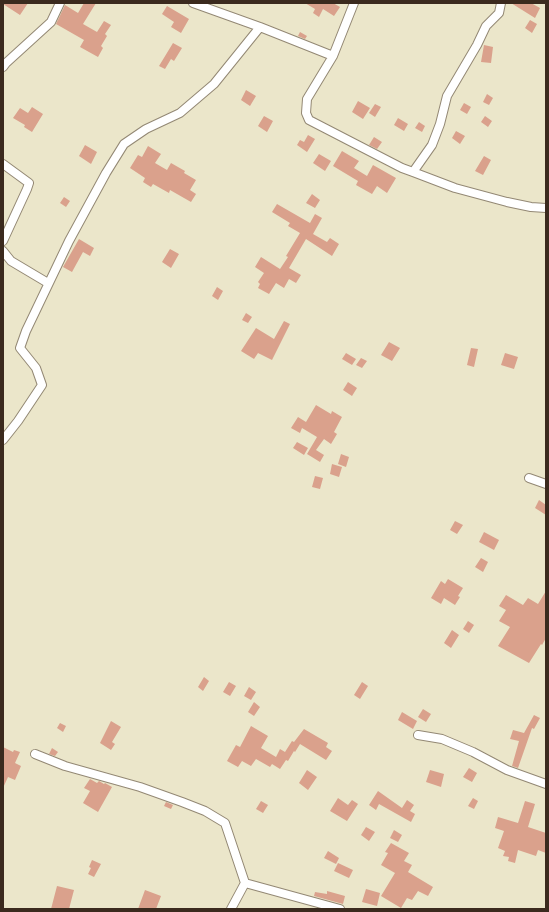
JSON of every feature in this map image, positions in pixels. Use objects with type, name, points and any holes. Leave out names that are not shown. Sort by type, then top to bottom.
[{"type":"street","points":[[3,67],[51,22],[60,3]]},
{"type":"street","points":[[194,3],[333,56]]},
{"type":"street","points":[[354,3],[333,56],[307,99],[306,113],[309,120],[402,168],[455,188],[507,202],[531,207],[546,208]]},
{"type":"street","points":[[413,172],[432,145],[440,124],[447,96],[477,45],[486,26],[499,13],[501,3]]},
{"type":"street","points":[[3,440],[18,421],[42,385],[36,368],[20,348],[48,283],[69,241],[106,173],[124,144],[146,129],[180,113],[214,84],[260,27]]},
{"type":"street","points":[[3,164],[29,183],[3,241]]},
{"type":"street","points":[[3,251],[11,261],[48,283]]},
{"type":"street","points":[[529,478],[546,484]]},
{"type":"street","points":[[418,735],[442,740],[472,752],[507,770],[546,784]]},
{"type":"street","points":[[35,754],[66,766],[140,787],[182,802],[225,823],[245,883],[231,909]]},
{"type":"street","points":[[245,883],[340,909]]},
{"type":"building","points":[[3,3],[28,3],[20,15]]},
{"type":"building","points":[[84,3],[96,3],[83,24],[97,32],[104,21],[111,25],[105,34],[107,36],[101,46],[103,48],[98,57],[80,47],[84,40],[56,24],[65,5],[78,13]]},
{"type":"building","points":[[305,3],[333,3],[340,7],[334,16],[323,9],[319,17],[313,13],[315,9]]},
{"type":"building","points":[[511,3],[531,3],[540,8],[535,18]]},
{"type":"building","points":[[167,6],[189,19],[181,33],[171,27],[174,22],[162,14]]},
{"type":"building","points":[[530,20],[537,24],[532,33],[525,28]]},
{"type":"building","points":[[300,32],[307,36],[305,39],[298,36]]},
{"type":"building","points":[[173,43],[182,48],[174,61],[171,59],[165,69],[159,66]]},
{"type":"building","points":[[484,45],[493,47],[491,63],[481,62]]},
{"type":"building","points":[[246,90],[256,96],[250,106],[241,100]]},
{"type":"building","points":[[487,94],[493,98],[489,105],[483,102]]},
{"type":"building","points":[[358,101],[370,108],[363,119],[352,112]]},
{"type":"building","points":[[464,103],[471,107],[467,114],[460,110]]},
{"type":"building","points":[[375,104],[381,107],[375,117],[369,113]]},
{"type":"building","points":[[32,107],[43,114],[32,132],[24,127],[25,125],[13,118],[20,108],[28,113]]},
{"type":"building","points":[[264,116],[273,121],[267,132],[258,126]]},
{"type":"building","points":[[485,116],[492,121],[488,127],[481,122]]},
{"type":"building","points":[[398,118],[408,124],[404,131],[394,125]]},
{"type":"building","points":[[419,122],[425,126],[422,132],[415,128]]},
{"type":"building","points":[[456,131],[465,136],[460,144],[452,138]]},
{"type":"building","points":[[308,135],[315,139],[307,152],[297,145],[300,140],[304,142]]},
{"type":"building","points":[[374,137],[382,142],[377,149],[369,145]]},
{"type":"building","points":[[85,145],[97,152],[91,164],[79,156]]},
{"type":"building","points":[[148,146],[161,154],[155,163],[167,170],[171,163],[185,171],[184,173],[196,180],[190,190],[196,194],[191,202],[170,190],[169,193],[153,184],[151,187],[143,182],[145,178],[130,168],[138,155],[142,157]]},
{"type":"building","points":[[342,151],[359,161],[354,168],[367,176],[373,165],[396,178],[387,193],[377,186],[372,194],[356,185],[358,181],[333,166]]},
{"type":"building","points":[[319,154],[331,161],[325,171],[313,163]]},
{"type":"building","points":[[484,156],[491,160],[483,175],[475,171]]},
{"type":"building","points":[[312,194],[320,200],[315,208],[306,203]]},
{"type":"building","points":[[64,197],[70,201],[66,207],[60,203]]},
{"type":"building","points":[[277,204],[310,223],[315,214],[322,218],[313,234],[327,242],[330,238],[339,244],[332,256],[306,239],[289,268],[301,275],[296,283],[289,279],[284,288],[276,283],[269,294],[258,288],[260,284],[258,282],[264,273],[255,267],[261,257],[280,269],[300,233],[288,226],[290,223],[272,212]]},
{"type":"building","points":[[79,239],[94,248],[90,256],[83,252],[72,272],[63,267]]},
{"type":"building","points":[[170,249],[179,254],[171,268],[162,262]]},
{"type":"building","points":[[217,287],[223,291],[218,300],[212,296]]},
{"type":"building","points":[[246,313],[252,317],[248,323],[242,320]]},
{"type":"building","points":[[284,321],[290,324],[272,360],[258,353],[254,359],[241,351],[256,328],[274,339]]},
{"type":"building","points":[[389,342],[400,348],[392,361],[381,355]]},
{"type":"building","points":[[471,348],[478,349],[474,367],[467,365]]},
{"type":"building","points":[[346,353],[356,359],[352,365],[342,359]]},
{"type":"building","points":[[505,353],[518,357],[514,369],[501,365]]},
{"type":"building","points":[[361,358],[367,361],[362,368],[356,365]]},
{"type":"building","points":[[348,382],[357,388],[352,396],[343,390]]},
{"type":"building","points":[[316,405],[331,414],[332,411],[342,417],[334,432],[337,434],[331,444],[324,439],[316,450],[324,455],[320,462],[307,454],[317,437],[302,428],[300,433],[291,428],[298,417],[306,422]]},
{"type":"building","points":[[297,442],[308,448],[304,455],[293,448]]},
{"type":"building","points":[[341,454],[349,457],[346,467],[338,464]]},
{"type":"building","points":[[332,464],[342,467],[339,477],[330,474]]},
{"type":"building","points":[[315,476],[323,478],[320,489],[312,487]]},
{"type":"building","points":[[539,500],[546,505],[546,515],[535,508]]},
{"type":"building","points":[[455,521],[463,525],[457,534],[450,530]]},
{"type":"building","points":[[484,532],[499,540],[494,550],[479,542]]},
{"type":"building","points":[[481,558],[488,562],[483,572],[475,567]]},
{"type":"building","points":[[448,579],[463,588],[455,605],[444,598],[441,604],[431,598],[441,581],[445,584]]},
{"type":"building","points":[[546,591],[546,638],[529,663],[498,646],[510,627],[499,621],[506,610],[499,606],[506,595],[523,605],[528,598],[538,604]]},
{"type":"building","points":[[468,621],[474,625],[469,633],[463,629]]},
{"type":"building","points":[[452,630],[459,635],[451,648],[444,643]]},
{"type":"building","points":[[204,677],[209,681],[203,691],[198,687]]},
{"type":"building","points":[[229,682],[236,686],[230,696],[223,692]]},
{"type":"building","points":[[362,682],[368,686],[360,699],[354,695]]},
{"type":"building","points":[[249,687],[256,692],[251,700],[244,696]]},
{"type":"building","points":[[254,702],[260,707],[254,716],[248,712]]},
{"type":"building","points":[[423,709],[431,714],[426,722],[418,717]]},
{"type":"building","points":[[402,712],[417,721],[413,729],[398,720]]},
{"type":"building","points":[[534,715],[540,718],[534,729],[532,728],[518,768],[512,766],[519,741],[510,739],[513,730],[524,733]]},
{"type":"building","points":[[111,721],[121,727],[112,742],[115,744],[111,750],[100,743]]},
{"type":"building","points":[[60,723],[66,726],[63,732],[57,728]]},
{"type":"building","points":[[251,726],[268,736],[261,748],[276,757],[280,749],[285,752],[292,741],[294,742],[304,729],[328,743],[326,747],[332,751],[326,760],[300,744],[288,761],[286,760],[280,769],[272,764],[270,767],[256,759],[251,766],[242,761],[238,767],[227,761],[236,745],[240,747]]},
{"type":"building","points":[[3,747],[13,752],[14,750],[20,752],[15,763],[21,766],[15,780],[8,777],[3,788]]},
{"type":"building","points":[[52,748],[58,752],[55,756],[49,754]]},
{"type":"building","points":[[469,768],[477,773],[472,782],[463,777]]},
{"type":"building","points":[[307,770],[317,777],[308,790],[299,783]]},
{"type":"building","points":[[430,770],[444,774],[441,787],[426,782]]},
{"type":"building","points":[[90,779],[97,783],[99,781],[104,784],[105,783],[112,787],[98,812],[83,803],[90,791],[84,788]]},
{"type":"building","points":[[378,791],[402,808],[407,800],[414,805],[410,811],[415,814],[411,822],[379,804],[376,810],[369,805]]},
{"type":"building","points":[[338,798],[348,805],[352,800],[358,804],[347,821],[330,811]]},
{"type":"building","points":[[473,798],[478,801],[474,809],[468,806]]},
{"type":"building","points":[[261,801],[268,805],[263,813],[256,809]]},
{"type":"building","points":[[525,801],[535,804],[528,827],[546,833],[546,853],[538,850],[536,856],[518,850],[515,863],[508,861],[509,857],[503,856],[505,851],[498,848],[504,831],[495,828],[498,817],[518,823]]},
{"type":"building","points":[[166,802],[173,805],[171,809],[164,806]]},
{"type":"building","points":[[366,827],[375,832],[369,841],[361,835]]},
{"type":"building","points":[[394,830],[402,835],[398,842],[390,838]]},
{"type":"building","points":[[391,843],[409,853],[404,861],[412,865],[408,872],[433,887],[428,896],[418,891],[412,900],[407,898],[401,908],[381,896],[395,873],[381,865],[388,853],[385,852]]},
{"type":"building","points":[[328,851],[339,858],[336,864],[324,858]]},
{"type":"building","points":[[92,860],[101,864],[94,877],[88,874],[91,868],[89,867]]},
{"type":"building","points":[[338,863],[353,870],[349,878],[334,871]]},
{"type":"building","points":[[57,886],[74,890],[69,909],[51,909]]},
{"type":"building","points":[[366,889],[380,893],[377,906],[362,902]]},
{"type":"building","points":[[145,890],[161,896],[156,909],[138,909]]},
{"type":"building","points":[[327,891],[345,896],[343,904],[314,896],[315,892],[327,894]]}]
